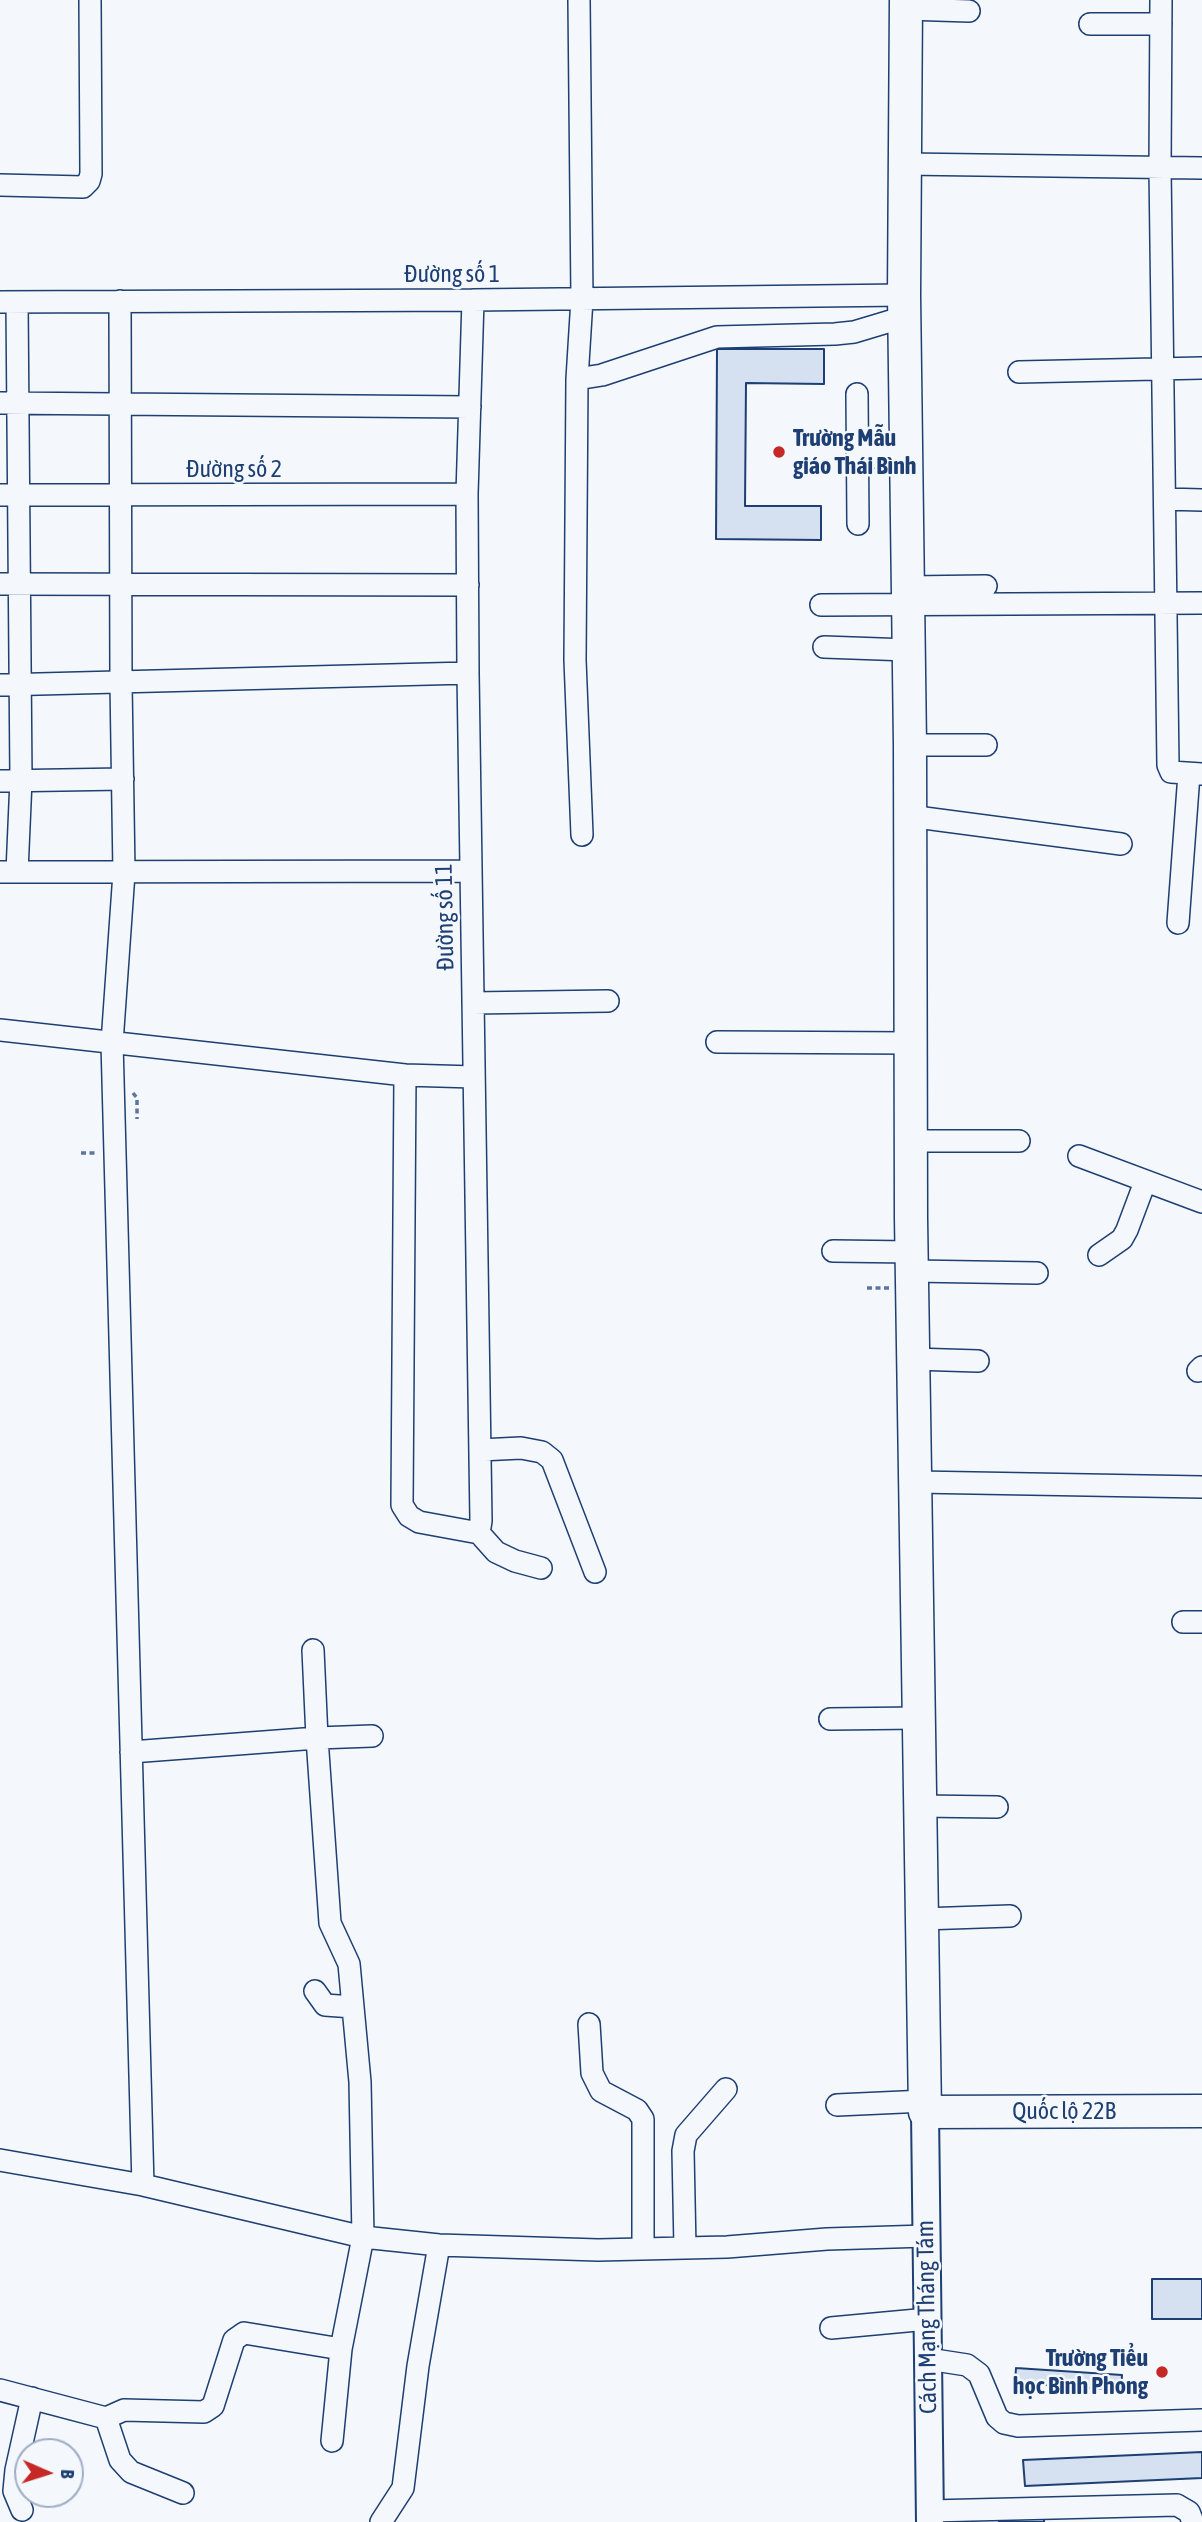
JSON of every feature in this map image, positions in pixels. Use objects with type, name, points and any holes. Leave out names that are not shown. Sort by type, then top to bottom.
[{"type":"highway","points":[[906,4],[904,306],[910,745],[910,1043],[925,2107]]},
{"type":"highway","name":"Quốc lộ 22B","points":[[925,2107],[1202,2110]]},
{"type":"main road","name":"Cách Mạng Tháng Tám","points":[[925,2107],[930,2516]]},
{"type":"street","points":[[0,185],[83,187],[89,181],[90,0]]},
{"type":"street","points":[[579,0],[582,299],[577,379],[575,660],[582,835]]},
{"type":"street","points":[[1161,0],[1160,167],[1168,765],[1171,772],[1196,774],[1178,923]]},
{"type":"street","points":[[906,4],[969,11]]},
{"type":"street","points":[[1090,24],[1161,24]]},
{"type":"street","points":[[905,164],[1202,168]]},
{"type":"street","name":"Đường số 1","points":[[9,302],[582,299],[904,306]]},
{"type":"street","name":"Đường số 11","points":[[473,300],[467,494],[470,871],[481,1521],[479,1533]]},
{"type":"street","points":[[120,301],[124,873],[112,1043],[143,2185]]},
{"type":"street","points":[[9,302],[8,872],[470,871]]},
{"type":"street","points":[[577,379],[602,374],[717,337],[854,332],[904,306]]},
{"type":"street","points":[[1019,372],[1202,368]]},
{"type":"street","points":[[857,394],[858,524]]},
{"type":"street","points":[[9,404],[470,407]]},
{"type":"street","points":[[857,457],[906,457]]},
{"type":"street","name":"Đường số 2","points":[[9,495],[467,494]]},
{"type":"street","points":[[1165,499],[1202,500]]},
{"type":"street","points":[[10,585],[468,585]]},
{"type":"street","points":[[821,605],[986,586]]},
{"type":"street","points":[[908,596],[1202,603]]},
{"type":"street","points":[[824,647],[908,650]]},
{"type":"street","points":[[10,685],[468,673]]},
{"type":"street","points":[[910,745],[986,745]]},
{"type":"street","points":[[10,780],[122,779]]},
{"type":"street","points":[[909,816],[1121,844]]},
{"type":"street","points":[[473,1003],[608,1001]]},
{"type":"street","points":[[0,1030],[405,1075],[474,1077]]},
{"type":"street","points":[[717,1042],[910,1043]]},
{"type":"street","points":[[405,1075],[402,1505],[410,1516],[419,1522],[479,1533],[496,1552],[515,1561],[541,1568]]},
{"type":"street","points":[[911,1140],[1019,1141]]},
{"type":"street","points":[[1079,1156],[1202,1202]]},
{"type":"street","points":[[1099,1255],[1122,1239],[1145,1182]]},
{"type":"street","points":[[833,1251],[1037,1273]]},
{"type":"street","points":[[914,1359],[978,1361]]},
{"type":"street","points":[[480,1450],[521,1448],[542,1452],[552,1460],[595,1572]]},
{"type":"street","points":[[916,1482],[1202,1487]]},
{"type":"street","points":[[313,1650],[330,1923],[349,1964],[360,2082],[363,2236],[341,2349],[332,2441]]},
{"type":"street","points":[[830,1719],[919,1718]]},
{"type":"street","points":[[131,1752],[372,1736]]},
{"type":"street","points":[[920,1806],[997,1807]]},
{"type":"street","points":[[922,1919],[1010,1916]]},
{"type":"street","points":[[315,1991],[325,2005],[353,2007]]},
{"type":"street","points":[[589,2024],[592,2073],[601,2091],[637,2110],[643,2119],[643,2249]]},
{"type":"street","points":[[685,2248],[683,2151],[686,2135],[726,2090]]},
{"type":"street","points":[[837,2105],[925,2107]]},
{"type":"street","points":[[0,2160],[143,2185],[363,2236],[439,2245],[643,2249],[926,2236]]},
{"type":"street","points":[[402,2522],[403,2488],[418,2366],[439,2245]]},
{"type":"street","points":[[831,2328],[928,2319]]},
{"type":"street","points":[[0,2390],[106,2418],[124,2410],[204,2412],[212,2406],[234,2340],[244,2333],[341,2349]]},
{"type":"street","points":[[928,2359],[967,2365],[979,2374],[997,2417],[1004,2423],[1018,2426],[1202,2420]]},
{"type":"street","points":[[22,2510],[14,2491],[32,2398]]},
{"type":"street","points":[[106,2418],[120,2460],[131,2472],[183,2493]]},
{"type":"street","points":[[381,2522],[403,2488]]},
{"type":"street","points":[[930,2516],[1177,2505],[1189,2512],[1193,2522]]},
{"type":"building","points":[[717,349],[824,349],[824,384],[746,383],[745,506],[821,506],[821,540],[716,539]]},
{"type":"building","points":[[1152,2279],[1202,2279],[1202,2319],[1152,2319]]},
{"type":"building","points":[[1016,2368],[1122,2375],[1121,2390],[1015,2383]]},
{"type":"building","points":[[1202,2452],[1202,2478],[1025,2486],[1023,2460]]},
{"type":"building","points":[[1044,2517],[1044,2522],[999,2522],[999,2518]]},
{"type":"place","name":"Trường Mẫu giáo Thái Bình","points":[[779,452]]},
{"type":"place","name":"Trường Tiểu học Bình Phong","points":[[1162,2372]]}]
